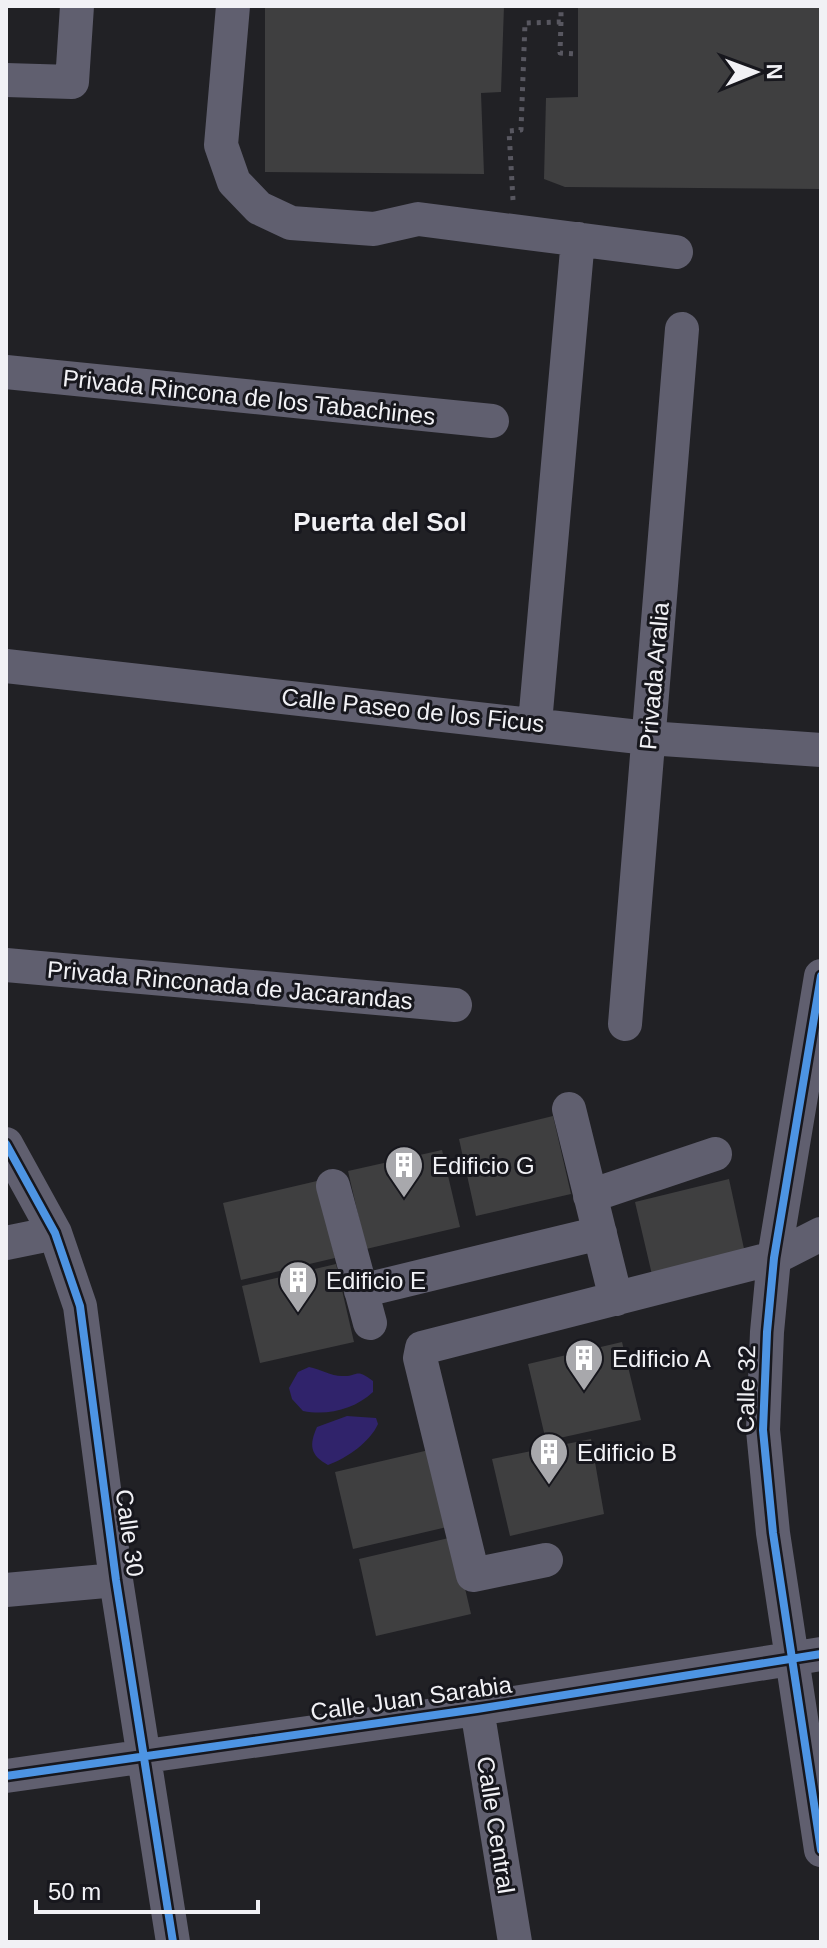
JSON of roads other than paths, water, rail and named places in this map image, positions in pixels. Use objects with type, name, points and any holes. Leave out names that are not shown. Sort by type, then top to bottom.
[{"type":"street","points":[[6,80],[72,82],[77,6]]},
{"type":"street","points":[[233,6],[221,145],[234,182],[259,208],[291,223],[374,229],[418,219],[676,252]]},
{"type":"street","points":[[535,723],[578,239]]},
{"type":"street","name":"Privada Aralia","points":[[625,1024],[682,329]]},
{"type":"street","name":"Privada Rincona de los Tabachines","points":[[6,372],[492,421]]},
{"type":"street","name":"Calle Paseo de los Ficus","points":[[6,666],[648,738],[821,750]]},
{"type":"street","name":"Privada Rinconada de Jacarandas","points":[[6,965],[455,1005]]},
{"type":"street","name":"Calle 32","points":[[821,976],[774,1258],[763,1430],[773,1533],[807,1656],[821,1850]]},
{"type":"street","points":[[569,1109],[616,1299]]},
{"type":"street","name":"Calle 30","points":[[6,1144],[55,1233],[80,1306],[116,1580],[173,1942]]},
{"type":"street","points":[[590,1196],[715,1154]]},
{"type":"street","points":[[333,1186],[370,1323]]},
{"type":"street","points":[[6,1243],[55,1233]]},
{"type":"street","points":[[361,1291],[600,1233]]},
{"type":"street","points":[[546,1560],[481,1576],[473,1575],[420,1358],[422,1348],[774,1258],[821,1234]]},
{"type":"street","points":[[6,1590],[116,1580]]},
{"type":"street","name":"Calle Juan Sarabia","points":[[6,1776],[477,1709],[807,1656]]},
{"type":"street","name":"Calle Central","points":[[477,1709],[515,1942]]},
{"type":"place","name":"Edificio G","points":[[404,1199]]},
{"type":"place","name":"Edificio E","points":[[298,1314]]},
{"type":"place","name":"Edificio A","points":[[584,1392]]},
{"type":"place","name":"Edificio B","points":[[549,1486]]},
{"type":"district","name":"Puerta del Sol","points":[[380,522]]}]
